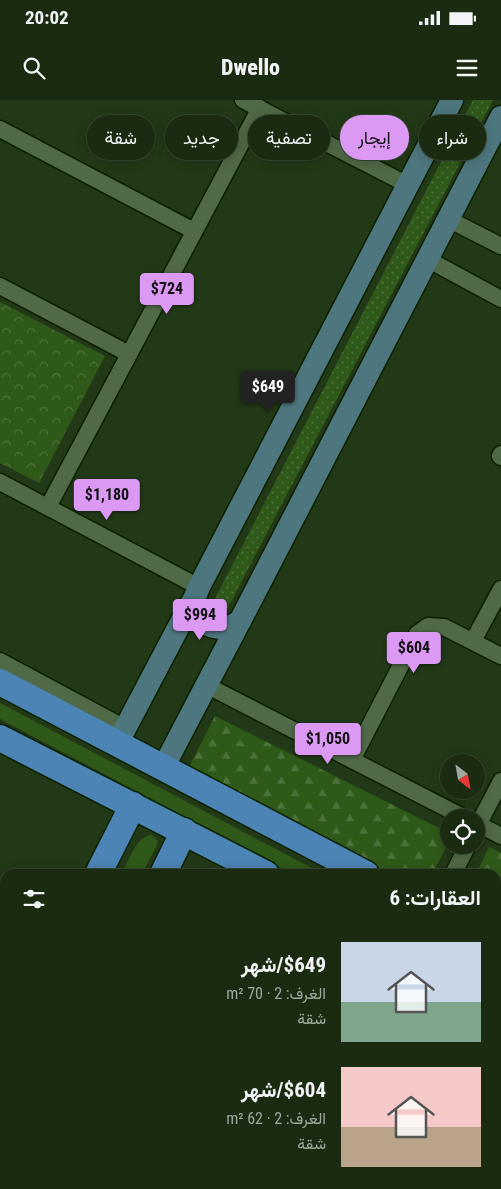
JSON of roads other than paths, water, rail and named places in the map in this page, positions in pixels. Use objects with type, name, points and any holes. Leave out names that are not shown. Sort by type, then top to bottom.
[{"type":"main road","points":[[121,736],[452,100]]},
{"type":"main road","points":[[163,768],[501,117]]},
{"type":"main road","points":[[197,592],[196,612],[206,623],[219,628],[227,628],[240,621]]},
{"type":"main road","points":[[0,682],[121,736],[163,768],[356,869]]},
{"type":"main road","points":[[0,738],[256,869]]},
{"type":"main road","points":[[101,869],[133,806]]},
{"type":"main road","points":[[166,869],[184,832]]},
{"type":"street","points":[[243,100],[408,185]]},
{"type":"street","points":[[48,507],[260,108]]},
{"type":"street","points":[[0,129],[194,231]]},
{"type":"street","points":[[448,219],[501,246]]},
{"type":"street","points":[[427,259],[501,299]]},
{"type":"street","points":[[0,286],[129,354]]},
{"type":"street","points":[[0,482],[48,507],[197,592]]},
{"type":"street","points":[[472,641],[501,589]]},
{"type":"street","points":[[352,760],[417,634],[428,626],[444,627],[501,656]]},
{"type":"street","points":[[0,661],[121,736]]},
{"type":"street","points":[[206,686],[445,809]]},
{"type":"street","points":[[484,809],[501,782]]},
{"type":"street","points":[[485,829],[501,836]]},
{"type":"street","points":[[456,869],[463,854]]}]
